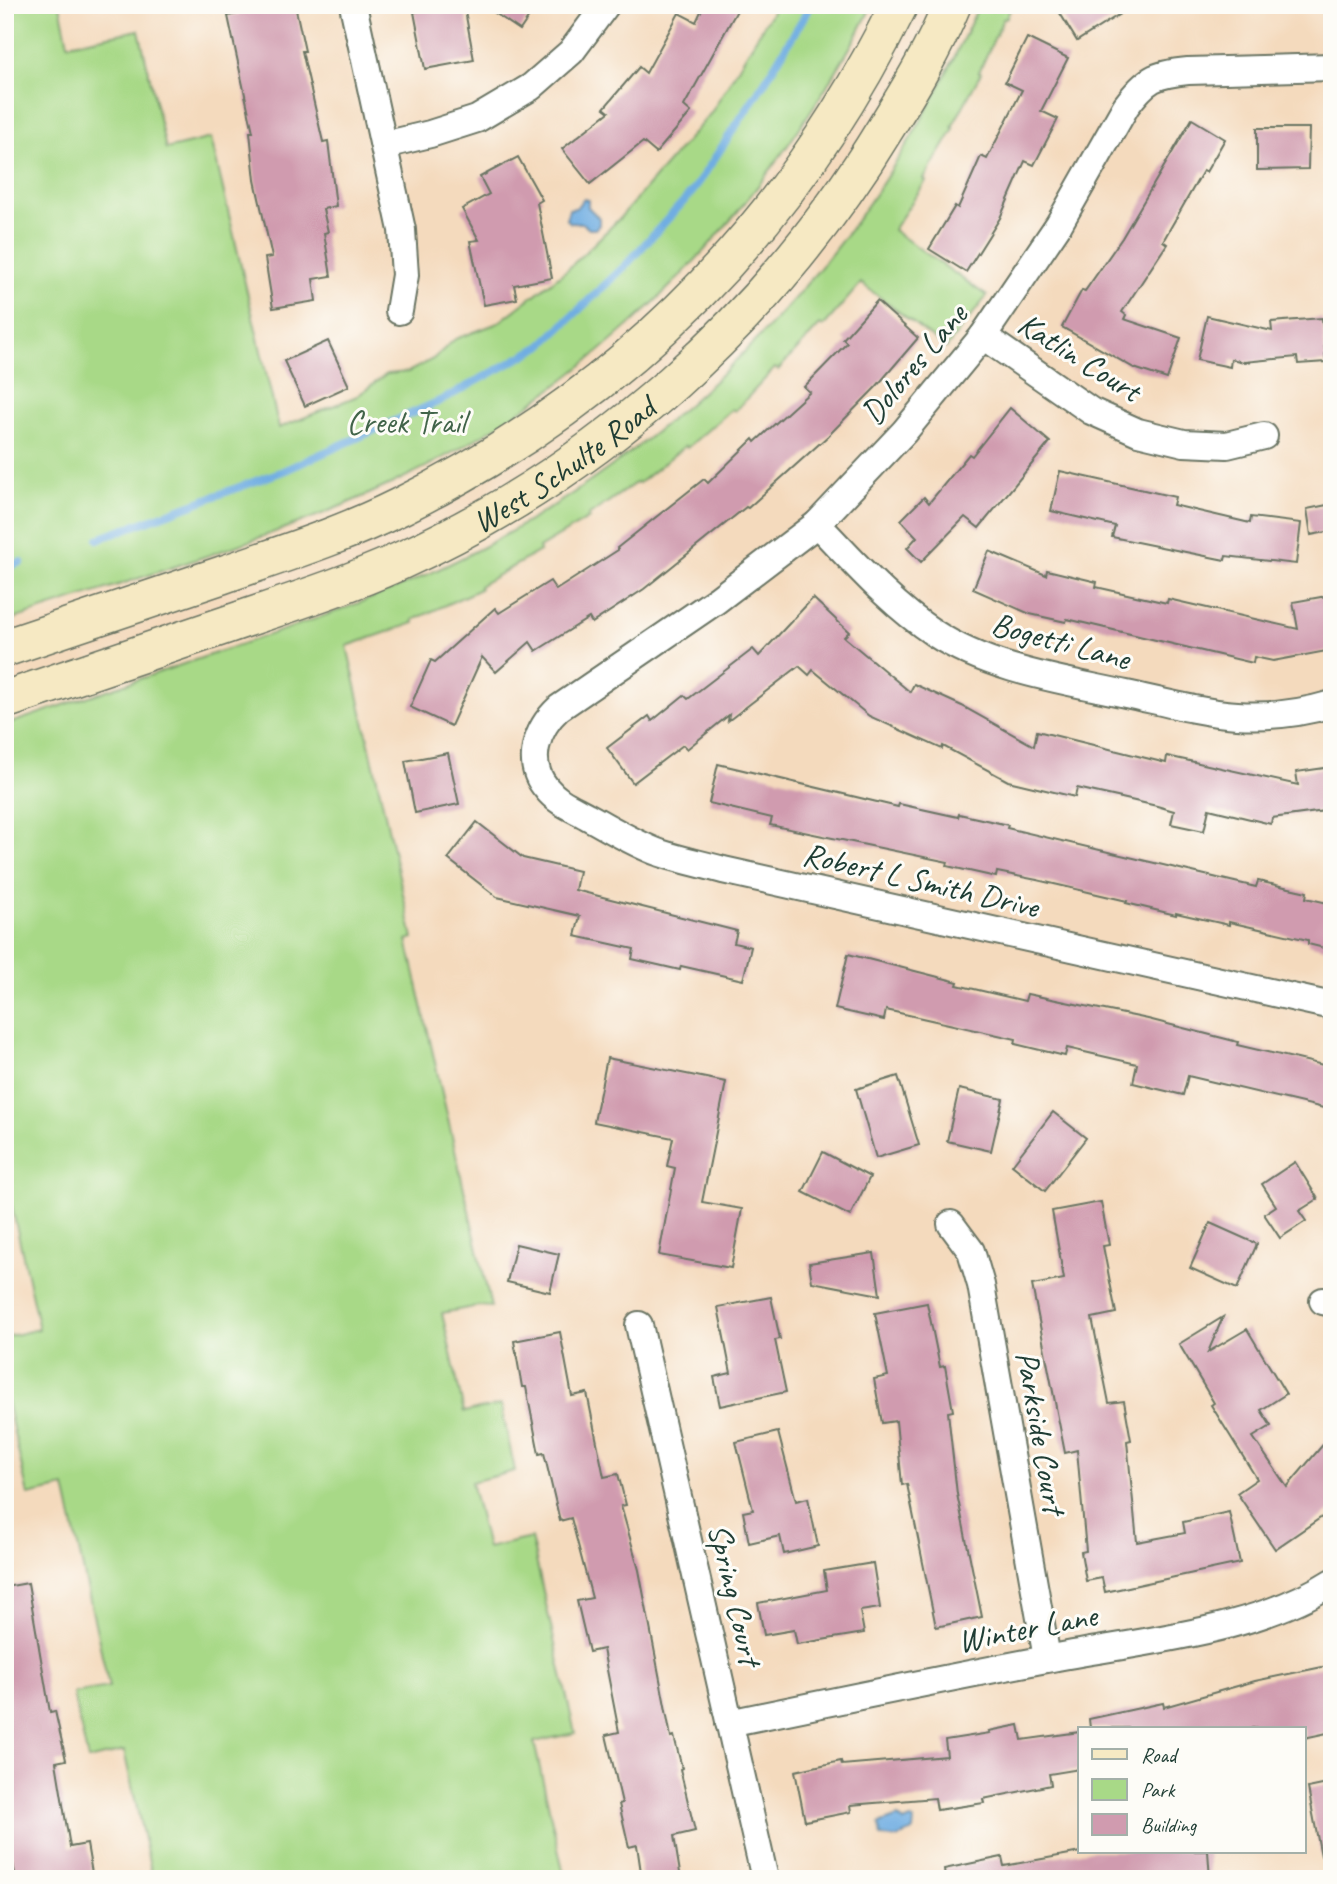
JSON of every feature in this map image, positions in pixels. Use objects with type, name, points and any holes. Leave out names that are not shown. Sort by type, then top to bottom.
[{"type":"main road","name":"West Schulte Road","points":[[5,648],[293,550],[397,508],[456,477],[546,422],[624,362],[680,311],[740,248],[793,182],[840,115],[899,5]]},
{"type":"main road","name":"West Schulte Road","points":[[5,700],[318,594],[398,562],[473,524],[572,463],[651,403],[719,341],[786,270],[863,165],[916,79],[952,5]]},
{"type":"street","points":[[353,5],[402,230],[405,275],[399,311]]},
{"type":"street","points":[[384,145],[477,119],[531,87],[571,51],[606,5]]},
{"type":"street","name":"Dolores Lane","points":[[535,754],[538,734],[546,720],[559,708],[717,600],[817,524],[904,432],[983,336],[1059,224],[1126,106],[1151,78],[1188,71],[1332,67]]},
{"type":"street","name":"Katlin Court","points":[[983,336],[1091,411],[1138,432],[1184,443],[1227,445],[1264,436]]},
{"type":"street","name":"Bogetti Lane","points":[[817,524],[896,606],[936,634],[970,652],[1019,669],[1199,710],[1237,715],[1276,715],[1332,704]]},
{"type":"street","name":"Robert L Smith Drive","points":[[535,754],[538,775],[546,789],[560,801],[660,853],[723,870],[1332,1006]]},
{"type":"street","name":"Parkside Court","points":[[951,1224],[971,1251],[981,1286],[1047,1658]]},
{"type":"street","name":"Spring Court","points":[[639,1325],[765,1879]]},
{"type":"street","name":"Winter Lane","points":[[729,1723],[1047,1658],[1222,1626],[1277,1609],[1332,1582]]},
{"type":"green space","name":"Creek Trail","points":[[5,5],[60,5],[68,44],[139,30],[166,149],[211,138],[279,428],[357,396],[387,374],[408,372],[433,359],[455,339],[498,323],[568,269],[618,220],[711,113],[776,5],[872,5],[845,57],[814,106],[774,165],[729,222],[681,275],[629,325],[574,372],[516,414],[455,451],[345,505],[200,558],[5,622]]},
{"type":"green space","points":[[979,5],[1012,5],[1007,17],[1003,19],[979,72],[981,73],[952,127],[954,129],[924,179],[926,181],[893,230],[987,296],[946,348],[861,283],[823,327],[820,325],[735,411],[732,409],[687,448],[685,446],[639,483],[539,548],[540,551],[479,586],[480,589],[413,620],[414,623],[347,646],[413,938],[407,940],[491,1307],[479,1306],[442,1313],[464,1412],[501,1405],[515,1471],[471,1482],[487,1548],[531,1538],[575,1733],[534,1742],[565,1879],[153,1879],[124,1751],[88,1760],[73,1693],[109,1687],[65,1487],[28,1495],[5,1393],[5,1337],[39,1329],[5,1175],[5,725],[390,591],[512,531],[583,487],[650,437],[713,382],[772,324],[826,260],[875,194],[919,124]]},
{"type":"water","points":[[583,199],[588,200],[588,207],[599,218],[599,225],[595,229],[589,229],[582,223],[571,223],[566,219],[569,209],[576,208]]},
{"type":"water","points":[[898,1817],[904,1822],[911,1819],[914,1821],[913,1831],[897,1838],[881,1837],[879,1824]]},
{"type":"building","points":[[279,5],[295,5],[305,51],[302,51],[323,142],[328,141],[336,206],[323,209],[328,232],[324,233],[331,276],[313,279],[316,301],[273,308],[265,258],[272,257],[255,180],[250,132],[253,132],[228,16]]},
{"type":"building","points":[[464,5],[474,60],[425,69],[414,12]]},
{"type":"building","points":[[483,5],[537,5],[520,30]]},
{"type":"building","points":[[704,5],[740,5],[684,106],[691,112],[656,153],[643,142],[590,184],[562,149],[609,112],[604,108],[639,67],[646,73],[679,13],[696,22]]},
{"type":"building","points":[[1055,5],[1134,5],[1077,41]]},
{"type":"building","points":[[1027,38],[1068,58],[1041,111],[1058,119],[1034,165],[1025,161],[1000,218],[966,272],[929,249],[955,206],[958,208],[981,156],[987,159],[1022,90],[1005,82]]},
{"type":"building","points":[[1192,119],[1225,139],[1206,172],[1203,171],[1163,241],[1167,244],[1122,312],[1126,315],[1124,319],[1181,338],[1167,379],[1134,368],[1062,327],[1082,290],[1085,291],[1122,238]]},
{"type":"building","points":[[1257,128],[1309,128],[1308,169],[1257,170]]},
{"type":"building","points":[[518,157],[542,200],[537,203],[552,278],[514,285],[517,299],[484,305],[470,241],[479,240],[462,209],[489,194],[480,177]]},
{"type":"building","points":[[877,301],[918,338],[876,387],[828,436],[748,508],[644,589],[592,623],[589,618],[536,651],[530,642],[496,672],[482,657],[451,726],[410,707],[431,660],[435,662],[495,608],[499,613],[550,581],[556,590],[618,550],[617,548],[704,479],[708,483],[753,439],[755,442],[810,392],[804,387],[847,343],[843,339]]},
{"type":"building","points":[[1207,316],[1272,331],[1271,322],[1322,318],[1326,362],[1298,364],[1297,357],[1244,362],[1231,359],[1230,367],[1197,360]]},
{"type":"building","points":[[328,341],[349,386],[305,406],[284,361]]},
{"type":"building","points":[[1010,408],[1050,442],[979,528],[965,517],[921,562],[907,548],[917,537],[901,520],[924,497],[929,503],[969,454],[972,456]]},
{"type":"building","points":[[1060,471],[1175,497],[1173,505],[1250,523],[1251,517],[1301,523],[1296,564],[1226,556],[1225,560],[1112,537],[1115,526],[1051,511]]},
{"type":"building","points":[[1332,504],[1332,531],[1311,535],[1307,509]]},
{"type":"building","points":[[989,551],[1046,575],[1047,570],[1097,582],[1096,587],[1167,603],[1168,599],[1298,629],[1293,602],[1332,595],[1332,650],[1273,661],[1254,657],[1253,663],[1067,619],[1066,622],[1030,614],[973,589]]},
{"type":"building","points":[[813,598],[849,632],[844,637],[910,692],[914,684],[962,706],[1034,746],[1037,731],[1166,763],[1167,756],[1298,785],[1296,772],[1332,767],[1332,810],[1272,818],[1271,824],[1209,809],[1204,831],[1171,824],[1174,811],[1157,806],[1077,788],[1075,797],[1008,781],[943,746],[942,749],[869,716],[813,670],[809,675],[799,666],[728,721],[729,715],[687,749],[683,745],[633,783],[607,748],[649,716],[652,721],[684,695],[688,699],[753,649],[759,656]]},
{"type":"building","points":[[448,753],[459,804],[415,813],[405,761]]},
{"type":"building","points":[[718,764],[898,807],[899,804],[1008,825],[1007,828],[1256,887],[1258,881],[1307,892],[1306,898],[1332,904],[1332,950],[1308,944],[1308,940],[1229,922],[1229,925],[1176,915],[1126,903],[1127,901],[997,872],[996,877],[947,866],[948,862],[770,825],[772,818],[709,803]]},
{"type":"building","points":[[477,822],[523,858],[579,871],[575,890],[737,931],[734,943],[751,947],[743,980],[681,966],[680,970],[632,959],[634,949],[575,936],[580,916],[497,897],[448,859]]},
{"type":"building","points":[[848,954],[1025,1001],[1027,994],[1148,1019],[1238,1042],[1237,1045],[1332,1067],[1332,1110],[1188,1076],[1183,1095],[1133,1083],[1137,1064],[1067,1048],[1065,1056],[1015,1044],[1016,1039],[886,1010],[884,1020],[835,1009]]},
{"type":"building","points":[[607,1058],[726,1082],[702,1202],[742,1209],[731,1268],[659,1255],[675,1168],[667,1166],[673,1138],[594,1122]]},
{"type":"building","points":[[898,1076],[919,1145],[876,1158],[856,1089]]},
{"type":"building","points":[[959,1089],[1003,1099],[991,1151],[947,1141]]},
{"type":"building","points":[[1053,1112],[1086,1138],[1045,1191],[1012,1165]]},
{"type":"building","points":[[823,1152],[870,1177],[850,1216],[803,1192]]},
{"type":"building","points":[[1295,1162],[1318,1199],[1299,1211],[1306,1221],[1280,1238],[1264,1214],[1276,1206],[1262,1184]]},
{"type":"building","points":[[1101,1202],[1109,1245],[1103,1246],[1116,1313],[1092,1318],[1109,1403],[1124,1401],[1131,1440],[1127,1441],[1137,1542],[1185,1533],[1183,1522],[1229,1512],[1240,1563],[1105,1592],[1102,1578],[1086,1581],[1081,1552],[1086,1551],[1077,1450],[1065,1453],[1032,1285],[1064,1279],[1052,1211]]},
{"type":"building","points":[[1210,1223],[1257,1244],[1237,1289],[1190,1268]]},
{"type":"building","points":[[516,1244],[559,1254],[550,1292],[507,1282]]},
{"type":"building","points":[[874,1253],[880,1295],[812,1282],[809,1263]]},
{"type":"building","points":[[771,1297],[780,1339],[775,1340],[786,1392],[720,1406],[714,1377],[731,1373],[718,1307]]},
{"type":"building","points":[[927,1303],[940,1367],[945,1366],[953,1411],[948,1412],[957,1494],[982,1617],[936,1627],[907,1484],[902,1485],[896,1421],[882,1423],[874,1379],[888,1376],[875,1313]]},
{"type":"building","points":[[1223,1317],[1208,1352],[1247,1329],[1286,1394],[1261,1410],[1271,1426],[1253,1437],[1287,1487],[1332,1434],[1332,1510],[1275,1549],[1237,1493],[1257,1479],[1211,1405],[1214,1403],[1179,1344]]},
{"type":"building","points":[[560,1332],[572,1396],[587,1393],[604,1477],[618,1474],[626,1505],[621,1506],[639,1570],[671,1737],[674,1736],[695,1831],[674,1836],[681,1879],[642,1879],[637,1845],[629,1847],[606,1735],[619,1732],[603,1649],[589,1652],[577,1601],[592,1598],[571,1518],[560,1521],[544,1453],[539,1454],[526,1387],[522,1387],[514,1341]]},
{"type":"building","points":[[778,1432],[796,1501],[808,1498],[818,1546],[784,1554],[780,1536],[749,1543],[743,1512],[753,1510],[736,1442]]},
{"type":"building","points":[[873,1563],[880,1608],[860,1611],[864,1633],[797,1644],[794,1630],[764,1635],[758,1603],[827,1590],[824,1571]]},
{"type":"building","points":[[28,1583],[50,1712],[55,1711],[66,1760],[56,1762],[70,1847],[87,1844],[93,1879],[16,1879],[5,1822],[5,1587]]},
{"type":"building","points":[[1332,1665],[1332,1732],[1306,1738],[1306,1727],[1090,1727],[1089,1719],[1163,1703],[1164,1707],[1255,1681]]},
{"type":"building","points":[[1019,1725],[1022,1740],[1078,1732],[1078,1769],[1049,1774],[1051,1785],[983,1799],[984,1803],[937,1810],[935,1798],[850,1805],[851,1812],[805,1821],[795,1771],[841,1761],[842,1765],[947,1756],[945,1740],[990,1733],[989,1731]]},
{"type":"building","points":[[1332,1783],[1332,1855],[1321,1856],[1308,1788]]},
{"type":"building","points":[[1078,1852],[1208,1853],[1210,1879],[1131,1879],[1130,1873],[1105,1879],[945,1879],[944,1869],[1002,1857],[1004,1866]]},
{"type":"waterway","points":[[98,539],[283,471],[442,400],[541,346],[626,265],[693,191],[766,80],[811,5]]},
{"type":"waterway","points":[[5,568],[21,562]]}]
